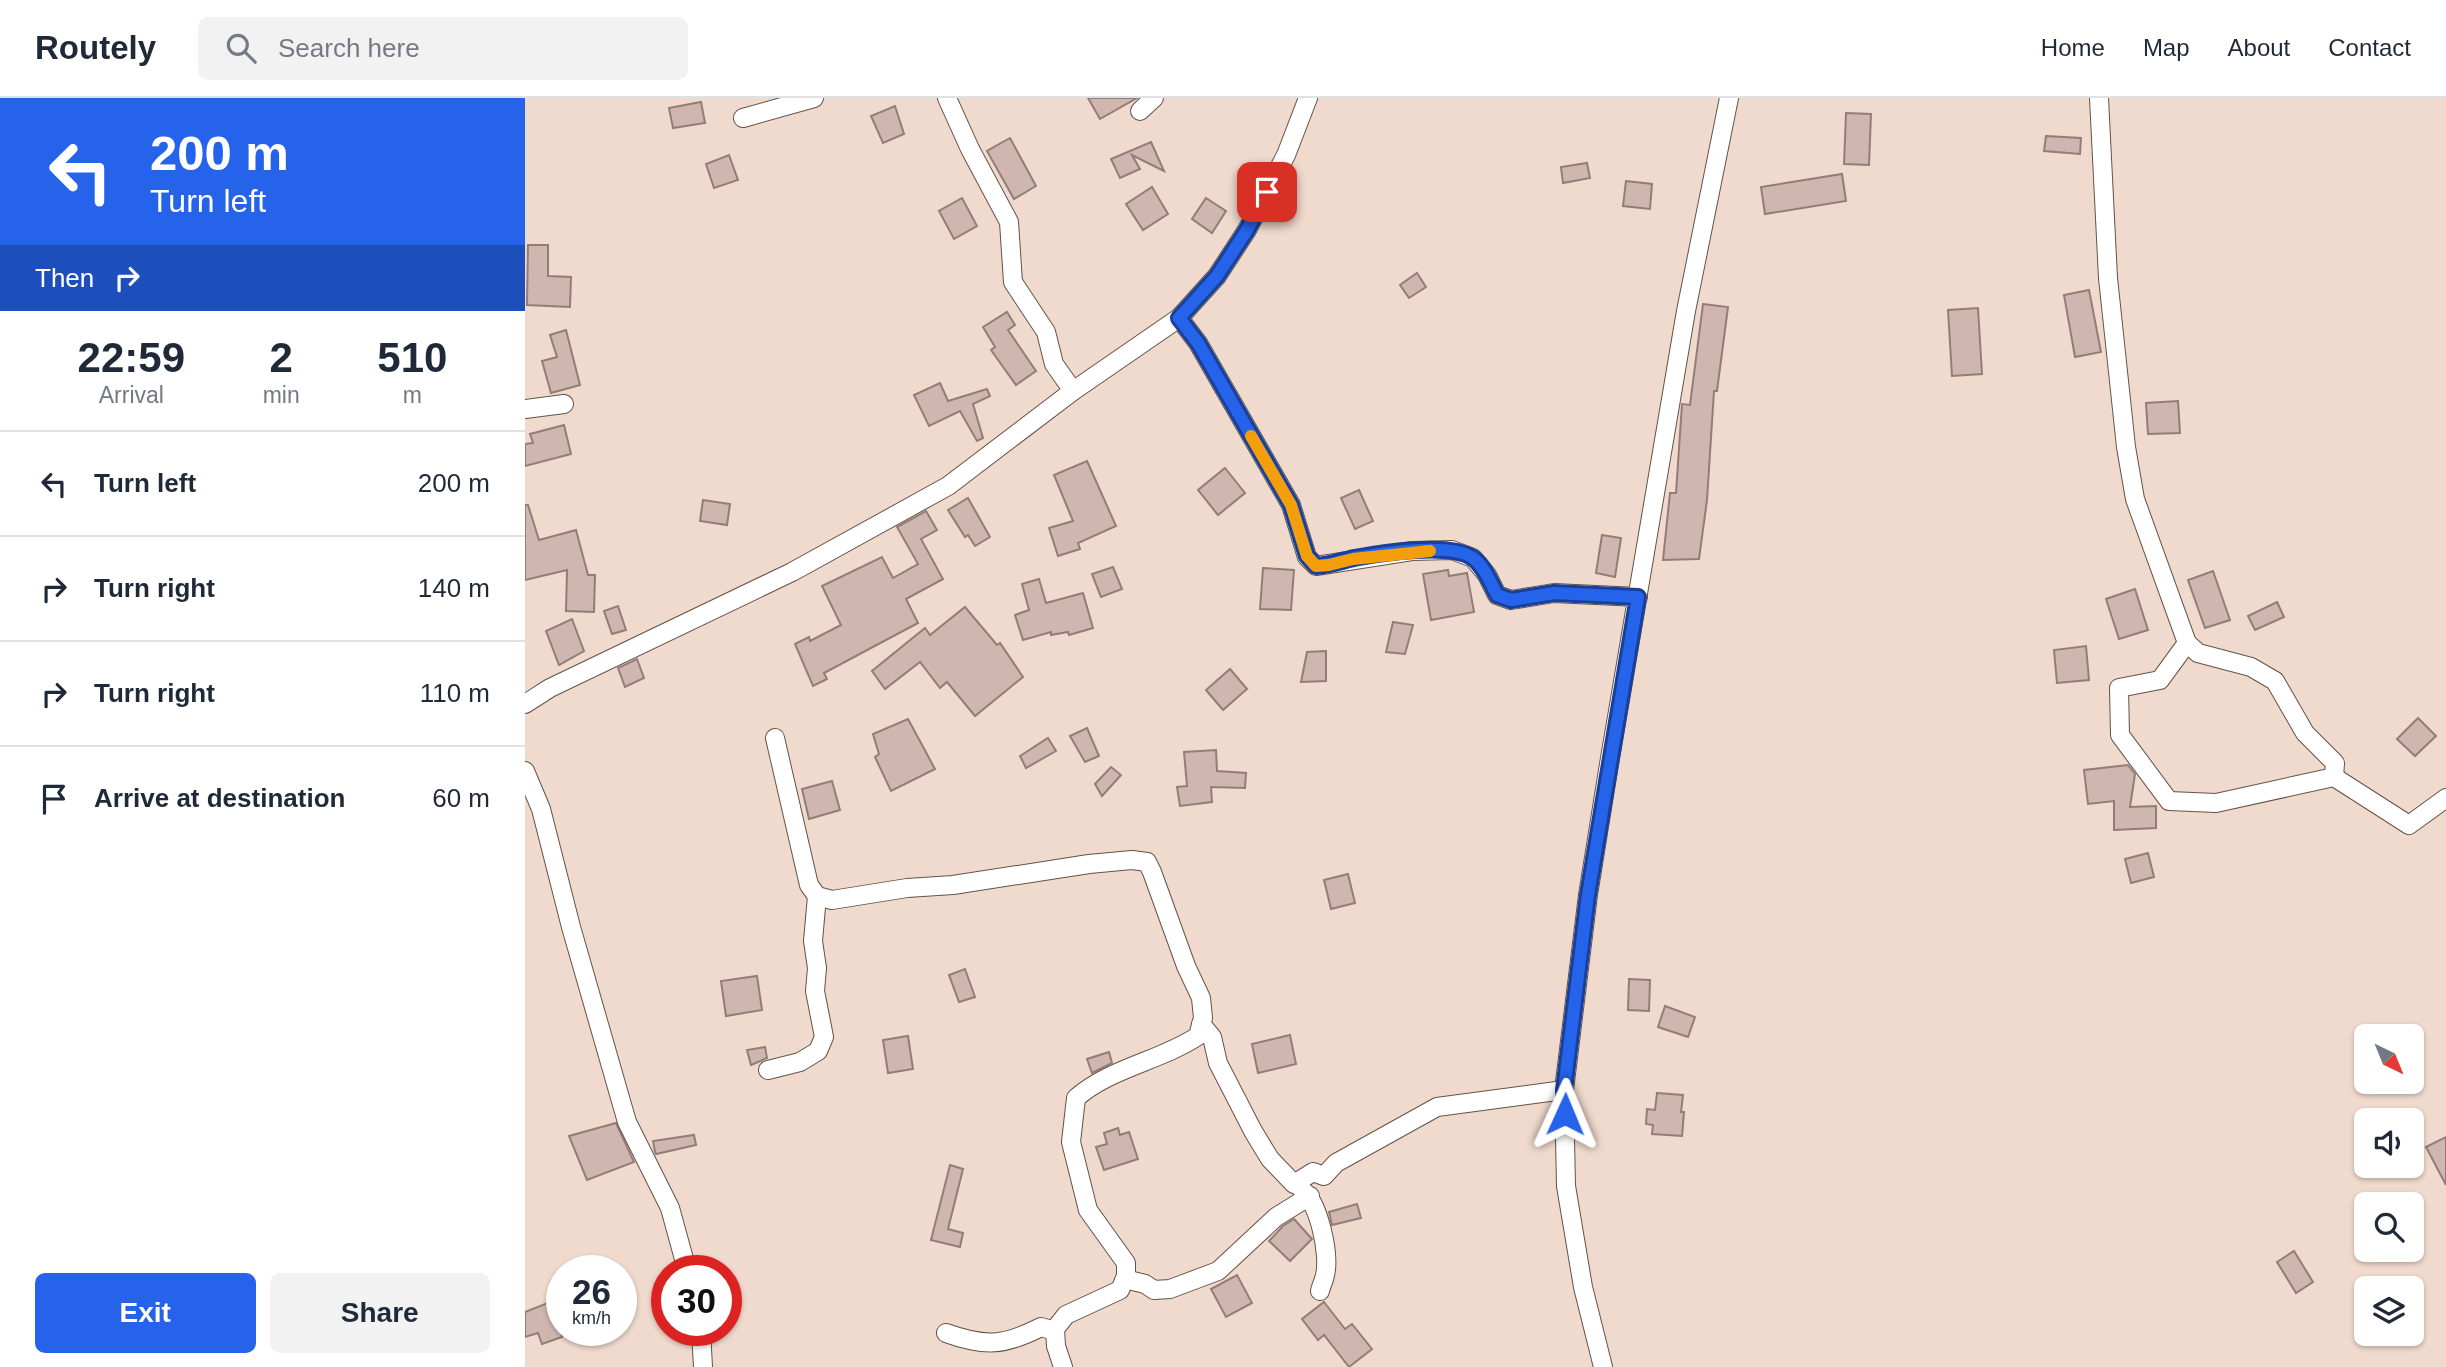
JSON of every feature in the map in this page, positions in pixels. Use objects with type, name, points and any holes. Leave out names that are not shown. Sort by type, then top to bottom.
[{"type":"street","points":[[743,118],[814,98]]},
{"type":"street","points":[[947,98],[970,149],[1009,222],[1013,282],[1046,332],[1054,364],[1073,391]]},
{"type":"street","points":[[1140,111],[1154,98]]},
{"type":"street","points":[[525,704],[550,688],[792,572],[948,486],[1073,391],[1179,318],[1217,276],[1247,230],[1286,155],[1308,98]]},
{"type":"street","points":[[1603,1367],[1583,1287],[1566,1186],[1564,1090],[1588,895],[1686,311],[1729,98]]},
{"type":"street","points":[[2099,98],[2108,278],[2126,447],[2135,499],[2187,643],[2199,653],[2251,667],[2275,681],[2305,733],[2335,763],[2334,777]]},
{"type":"street","points":[[1179,318],[1198,343],[1291,505],[1307,556],[1316,566],[1412,551],[1452,550],[1473,558],[1487,575],[1497,595],[1511,600],[1554,593],[1638,597]]},
{"type":"street","points":[[525,409],[564,404]]},
{"type":"street","points":[[2187,643],[2160,680],[2119,688],[2120,734],[2169,801],[2216,803],[2334,777],[2409,825],[2446,798]]},
{"type":"street","points":[[775,738],[809,885],[817,896],[832,900],[1132,860],[1147,862],[1152,872],[1186,966],[1201,998],[1201,1024],[1198,1036],[1177,1050],[1104,1079],[1076,1098],[1071,1142],[1088,1210],[1126,1263],[1125,1279],[1119,1290],[1066,1315],[1055,1331],[1056,1346],[1063,1367]]},
{"type":"street","points":[[525,771],[541,810],[627,1122],[670,1208],[683,1255]]},
{"type":"street","points":[[768,1070],[800,1062],[818,1051],[824,1037],[815,991],[817,968],[813,941],[817,896]]},
{"type":"street","points":[[1201,1024],[1212,1037],[1218,1063],[1270,1159],[1310,1196],[1326,1251],[1325,1274],[1320,1291]]},
{"type":"street","points":[[1294,1184],[1313,1172],[1324,1176],[1336,1163],[1437,1107],[1564,1090]]},
{"type":"street","points":[[1125,1279],[1145,1284],[1154,1290],[1170,1289],[1217,1271],[1276,1217],[1310,1196]]},
{"type":"street","points":[[946,1333],[973,1343],[993,1343],[1012,1341],[1041,1327],[1055,1331]]},
{"type":"street","points":[[702,1346],[703,1367]]},
{"type":"building","points":[[1088,98],[1137,98],[1100,119]]},
{"type":"building","points":[[701,102],[705,123],[673,128],[669,108]]},
{"type":"building","points":[[895,106],[904,134],[883,143],[871,116]]},
{"type":"building","points":[[1846,113],[1871,114],[1869,165],[1844,164]]},
{"type":"building","points":[[2046,136],[2081,138],[2080,154],[2044,151]]},
{"type":"building","points":[[1010,138],[1036,186],[1014,199],[987,151]]},
{"type":"building","points":[[1151,142],[1164,171],[1132,155],[1140,169],[1120,178],[1111,159]]},
{"type":"building","points":[[729,155],[738,180],[714,188],[706,164]]},
{"type":"building","points":[[1587,163],[1590,178],[1563,183],[1561,167]]},
{"type":"building","points":[[1842,174],[1846,201],[1765,214],[1761,187]]},
{"type":"building","points":[[1626,181],[1652,184],[1650,209],[1623,206]]},
{"type":"building","points":[[1152,187],[1168,214],[1143,230],[1126,204]]},
{"type":"building","points":[[962,198],[977,226],[954,239],[939,211]]},
{"type":"building","points":[[1206,198],[1226,211],[1212,233],[1192,219]]},
{"type":"building","points":[[528,245],[548,245],[548,276],[571,277],[570,307],[527,305]]},
{"type":"building","points":[[1417,273],[1426,287],[1409,298],[1400,285]]},
{"type":"building","points":[[2089,290],[2101,352],[2075,357],[2064,295]]},
{"type":"building","points":[[1703,304],[1728,307],[1717,391],[1714,391],[1707,500],[1699,559],[1663,560],[1670,493],[1676,493],[1682,404],[1690,405]]},
{"type":"building","points":[[1978,308],[1982,374],[1952,376],[1948,310]]},
{"type":"building","points":[[1007,312],[1015,325],[1008,330],[1036,371],[1016,385],[991,350],[995,347],[983,327]]},
{"type":"building","points":[[566,330],[580,385],[551,393],[542,361],[557,357],[550,335]]},
{"type":"building","points":[[940,383],[948,401],[987,389],[990,396],[973,404],[983,438],[977,441],[960,411],[929,426],[914,395]]},
{"type":"building","points":[[2178,401],[2180,433],[2148,434],[2146,403]]},
{"type":"building","points":[[564,425],[571,454],[525,466],[525,444],[533,443],[530,434]]},
{"type":"building","points":[[1087,461],[1116,526],[1078,543],[1080,549],[1058,556],[1049,528],[1073,521],[1054,475]]},
{"type":"building","points":[[1225,468],[1245,493],[1218,515],[1198,490]]},
{"type":"building","points":[[1359,490],[1373,521],[1355,529],[1341,498]]},
{"type":"building","points":[[968,498],[990,537],[975,546],[968,535],[965,537],[948,510]]},
{"type":"building","points":[[703,500],[730,504],[727,525],[700,521]]},
{"type":"building","points":[[525,505],[528,505],[539,540],[576,530],[588,575],[595,575],[594,612],[566,611],[567,570],[525,580]]},
{"type":"building","points":[[926,511],[937,530],[921,539],[943,579],[906,599],[918,623],[824,673],[827,679],[813,686],[795,644],[809,637],[810,641],[841,625],[822,586],[882,557],[893,578],[918,564],[897,527]]},
{"type":"building","points":[[1602,535],[1621,538],[1615,577],[1596,573]]},
{"type":"building","points":[[1113,567],[1122,589],[1101,597],[1092,574]]},
{"type":"building","points":[[1263,568],[1294,570],[1291,610],[1260,609]]},
{"type":"building","points":[[1448,570],[1449,576],[1467,573],[1474,612],[1431,620],[1423,574]]},
{"type":"building","points":[[2213,571],[2230,620],[2205,628],[2188,580]]},
{"type":"building","points":[[1039,579],[1046,603],[1083,593],[1093,628],[1069,635],[1068,632],[1051,635],[1051,632],[1023,640],[1015,615],[1029,610],[1022,584]]},
{"type":"building","points":[[2135,589],[2148,630],[2119,639],[2106,599]]},
{"type":"building","points":[[2277,602],[2284,617],[2255,630],[2248,616]]},
{"type":"building","points":[[618,606],[626,630],[612,634],[604,611]]},
{"type":"building","points":[[965,607],[997,645],[1000,643],[1023,677],[975,716],[947,682],[940,688],[920,662],[885,689],[872,671],[925,628],[930,635]]},
{"type":"building","points":[[572,619],[584,651],[559,665],[546,631]]},
{"type":"building","points":[[1393,622],[1413,625],[1405,654],[1386,652]]},
{"type":"building","points":[[2086,646],[2089,680],[2057,683],[2054,650]]},
{"type":"building","points":[[1326,651],[1326,681],[1301,682],[1307,652]]},
{"type":"building","points":[[637,659],[644,678],[625,687],[618,668]]},
{"type":"building","points":[[1230,669],[1247,689],[1223,710],[1206,690]]},
{"type":"building","points":[[2418,718],[2436,736],[2415,756],[2397,739]]},
{"type":"building","points":[[908,719],[935,769],[891,791],[875,757],[879,754],[873,734]]},
{"type":"building","points":[[1087,728],[1099,756],[1085,762],[1070,736]]},
{"type":"building","points":[[1048,738],[1056,751],[1026,768],[1020,756]]},
{"type":"building","points":[[1216,750],[1217,771],[1246,773],[1245,788],[1211,787],[1212,802],[1180,806],[1177,787],[1187,786],[1184,752]]},
{"type":"building","points":[[2128,765],[2135,774],[2130,807],[2156,806],[2156,828],[2114,830],[2114,801],[2088,804],[2084,770]]},
{"type":"building","points":[[1111,767],[1121,775],[1102,796],[1095,784]]},
{"type":"building","points":[[832,781],[840,810],[809,819],[802,789]]},
{"type":"building","points":[[2148,853],[2154,877],[2131,883],[2125,859]]},
{"type":"building","points":[[1348,874],[1355,903],[1331,909],[1324,880]]},
{"type":"building","points":[[965,969],[975,997],[959,1002],[949,975]]},
{"type":"building","points":[[757,976],[762,1010],[726,1016],[721,981]]},
{"type":"building","points":[[1629,979],[1650,980],[1649,1011],[1628,1010]]},
{"type":"building","points":[[1665,1006],[1695,1017],[1688,1037],[1658,1027]]},
{"type":"building","points":[[1290,1035],[1296,1064],[1258,1073],[1252,1044]]},
{"type":"building","points":[[908,1036],[913,1069],[888,1073],[883,1040]]},
{"type":"building","points":[[765,1047],[767,1058],[751,1065],[747,1050]]},
{"type":"building","points":[[1109,1052],[1112,1063],[1092,1073],[1087,1059]]},
{"type":"building","points":[[1657,1093],[1683,1095],[1682,1136],[1652,1134],[1653,1125],[1646,1124],[1647,1109],[1655,1110]]},
{"type":"building","points":[[616,1123],[634,1162],[587,1180],[569,1136]]},
{"type":"building","points":[[1118,1128],[1120,1135],[1129,1132],[1138,1159],[1104,1170],[1096,1147],[1107,1144],[1104,1133]]},
{"type":"building","points":[[694,1135],[696,1145],[656,1154],[655,1152],[653,1141]]},
{"type":"building","points":[[2446,1137],[2446,1185],[2426,1147]]},
{"type":"building","points":[[950,1165],[963,1169],[948,1229],[963,1233],[960,1247],[931,1240]]},
{"type":"building","points":[[1357,1204],[1361,1218],[1332,1225],[1329,1212]]},
{"type":"building","points":[[1294,1219],[1312,1239],[1290,1261],[1269,1241]]},
{"type":"building","points":[[2294,1251],[2313,1282],[2296,1293],[2277,1262]]},
{"type":"building","points":[[1237,1275],[1252,1303],[1226,1317],[1211,1289]]},
{"type":"building","points":[[1324,1302],[1345,1329],[1352,1324],[1372,1349],[1349,1367],[1324,1335],[1318,1340],[1302,1319]]},
{"type":"building","points":[[546,1304],[546,1343],[542,1344],[538,1333],[525,1337],[525,1312]]},
{"type":"slow traffic","points":[[1251,436],[1291,505],[1307,556],[1316,566],[1412,551],[1430,551]]},
{"type":"route","points":[[1267,192],[1247,230],[1217,276],[1179,318],[1198,343],[1291,505],[1307,556],[1316,566],[1412,551],[1452,550],[1473,558],[1487,575],[1497,595],[1511,600],[1554,593],[1638,597],[1588,895],[1564,1090],[1565,1114]]}]
